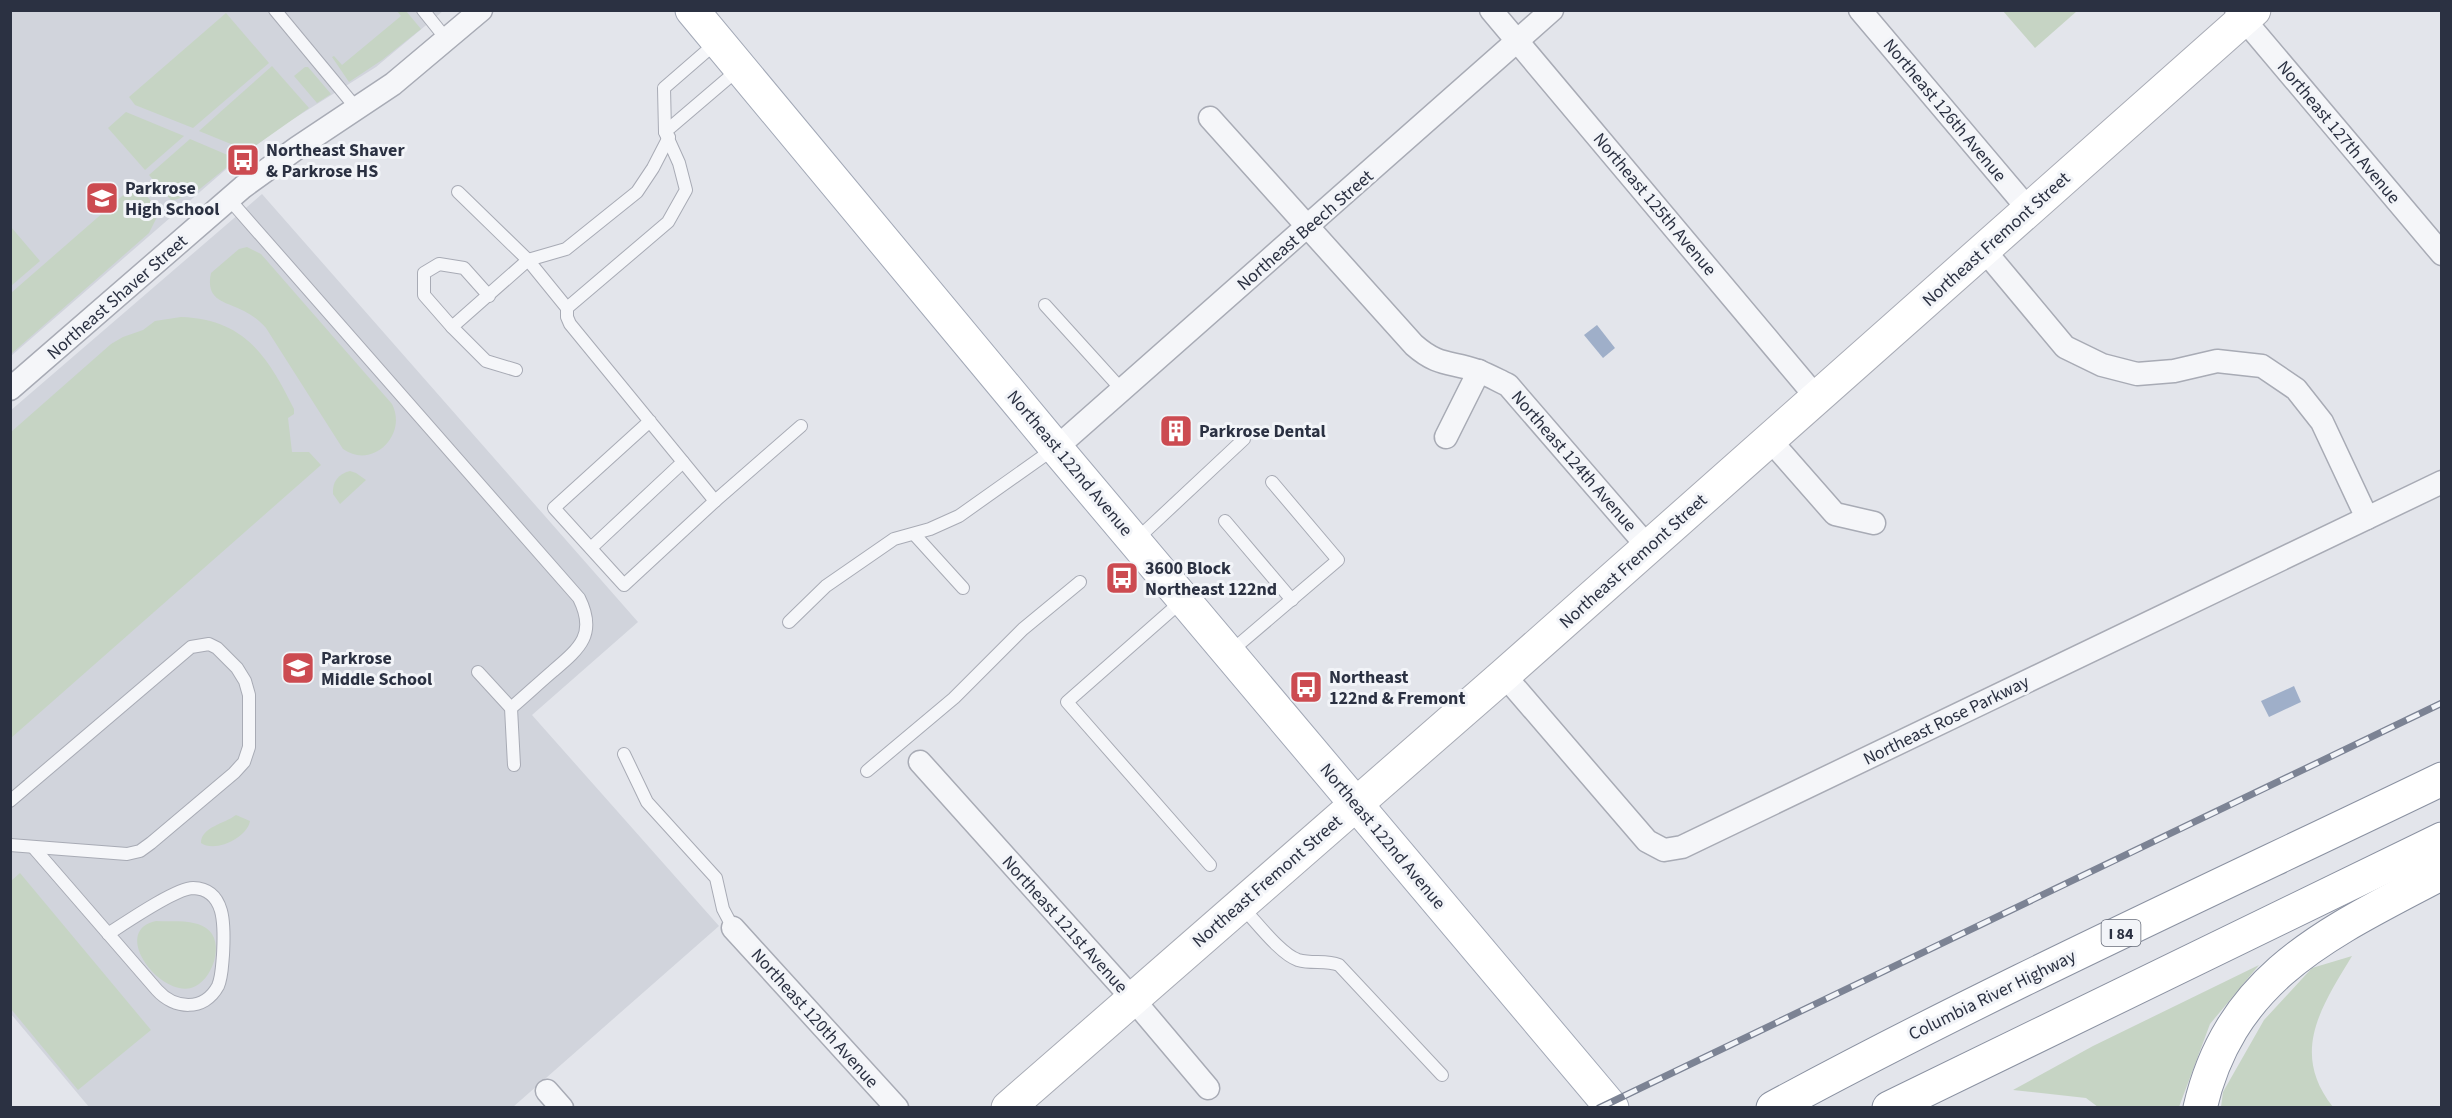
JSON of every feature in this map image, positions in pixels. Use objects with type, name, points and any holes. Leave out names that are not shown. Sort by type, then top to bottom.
[{"type":"main road","name":"Northeast 122nd Avenue","points":[[692,10],[1056,448],[1612,1107]]},
{"type":"main road","name":"Northeast Fremont Street","points":[[1008,1107],[1770,440],[2245,14]]},
{"type":"main road","name":"Columbia River Highway","points":[[1773,1107],[1988,997],[2442,779]]},
{"type":"main road","points":[[1889,1107],[2442,839]]},
{"type":"main road","points":[[2200,1107],[2215,1058],[2227,1034],[2242,1010],[2282,968],[2329,935],[2442,873]]},
{"type":"street","name":"Northeast Shaver Street","points":[[10,389],[229,199],[297,148],[418,65],[481,10]]},
{"type":"street","name":"Northeast 125th Avenue","points":[[1491,10],[1817,398]]},
{"type":"street","name":"Northeast Beech Street","points":[[1056,448],[1552,10]]},
{"type":"street","name":"Northeast 126th Avenue","points":[[1860,10],[2029,210]]},
{"type":"street","name":"Northeast 127th Avenue","points":[[2245,14],[2442,254]]},
{"type":"street","name":"Northeast 124th Avenue","points":[[1210,118],[1414,345],[1426,356],[1442,363],[1479,371],[1509,386],[1522,398],[1648,547]]},
{"type":"street","points":[[1984,249],[2065,346],[2102,365],[2137,374],[2174,371],[2217,361],[2262,366],[2296,389],[2322,422],[2367,518]]},
{"type":"street","points":[[1446,437],[1479,371]]},
{"type":"street","points":[[1770,440],[1835,514],[1874,523]]},
{"type":"street","name":"Northeast Rose Parkway","points":[[1504,675],[1647,841],[1664,850],[1683,847],[2442,482]]},
{"type":"street","name":"Northeast 121st Avenue","points":[[911,752],[1132,998],[1208,1088]]},
{"type":"street","name":"Northeast 120th Avenue","points":[[733,928],[897,1107]]},
{"type":"lane","points":[[275,10],[357,109]]},
{"type":"lane","points":[[423,10],[447,40]]},
{"type":"lane","points":[[567,308],[668,222],[686,190],[679,163],[667,134],[664,88],[718,41]]},
{"type":"lane","points":[[452,327],[489,297],[528,260],[566,249],[638,192],[653,168],[667,134],[740,68]]},
{"type":"lane","points":[[458,192],[528,260],[567,308],[570,324],[715,501]]},
{"type":"lane","points":[[229,199],[579,598],[586,611],[588,626],[584,640],[576,652],[511,708]]},
{"type":"lane","points":[[489,297],[464,268],[439,264],[424,273],[424,295],[452,327],[486,361],[516,370]]},
{"type":"lane","points":[[1045,305],[1122,390]]},
{"type":"lane","points":[[650,421],[554,508],[624,585],[801,426]]},
{"type":"lane","points":[[1135,540],[1244,439]]},
{"type":"lane","points":[[789,622],[826,586],[894,539],[914,534],[960,516],[1056,448]]},
{"type":"lane","points":[[591,548],[683,462]]},
{"type":"lane","points":[[1229,652],[1338,560],[1272,482]]},
{"type":"lane","points":[[1225,521],[1292,600]]},
{"type":"lane","points":[[914,534],[963,588]]},
{"type":"lane","points":[[867,771],[911,752],[954,698],[1023,628],[1080,582]]},
{"type":"lane","points":[[1184,599],[1067,702],[1210,865]]},
{"type":"lane","points":[[10,801],[190,647],[199,644],[217,648],[237,668],[245,681],[249,695],[249,747],[244,762],[151,843],[127,854],[10,845]]},
{"type":"lane","points":[[478,672],[511,708],[514,765]]},
{"type":"lane","points":[[624,754],[647,802],[716,878],[723,909],[733,928]]},
{"type":"lane","points":[[33,847],[108,934],[164,998],[173,1004],[195,1005],[205,1001],[219,985],[225,929],[218,902],[203,890],[183,890],[108,934]]},
{"type":"lane","points":[[1240,905],[1290,957],[1302,961],[1330,962],[1339,965],[1442,1075]]},
{"type":"shaded area","name":"Parkrose High School","points":[[11,11],[443,11],[376,67],[282,126],[239,158],[11,356]]},
{"type":"shaded area","name":"Parkrose Middle School","points":[[262,194],[638,622],[532,715],[719,926],[513,1107],[89,1107],[11,1014],[10,411]]},
{"type":"green space","points":[[397,11],[406,11],[421,29],[382,60],[349,82],[332,57],[334,56],[342,65],[401,16]]},
{"type":"green space","points":[[2003,11],[2077,11],[2035,48]]},
{"type":"green space","points":[[226,13],[269,63],[193,128],[135,105],[129,97]]},
{"type":"green space","points":[[272,66],[309,108],[248,151],[199,131]]},
{"type":"green space","points":[[308,67],[331,94],[317,103],[294,76]]},
{"type":"green space","points":[[126,112],[184,136],[145,170],[108,128]]},
{"type":"green space","points":[[190,139],[237,159],[196,192],[172,201],[149,175]]},
{"type":"green space","points":[[136,184],[160,211],[149,233],[11,354],[11,293]]},
{"type":"green space","points":[[11,227],[40,261],[10,286]]},
{"type":"green space","points":[[247,247],[261,254],[392,404],[396,416],[395,427],[384,446],[375,452],[365,455],[354,454],[343,449],[266,328],[250,314],[214,295],[210,282],[211,273],[239,249]]},
{"type":"green space","points":[[181,317],[203,319],[222,325],[238,333],[252,344],[274,373],[294,409],[294,414],[288,418],[292,452],[309,452],[321,465],[11,738],[11,432],[111,344],[143,330],[155,321]]},
{"type":"green space","points":[[350,471],[366,480],[340,504],[333,494],[335,482],[339,476]]},
{"type":"green space","points":[[236,815],[250,821],[248,827],[237,838],[222,845],[207,846],[201,843],[209,829]]},
{"type":"green space","points":[[20,873],[151,1030],[78,1090],[11,1009],[11,881]]},
{"type":"green space","points":[[156,921],[195,923],[212,934],[216,951],[214,961],[211,970],[199,984],[191,988],[178,988],[154,973],[144,961],[138,949],[138,937],[143,927]]},
{"type":"green space","points":[[2352,956],[2321,1012],[2312,1049],[2313,1068],[2320,1087],[2333,1107],[2221,1107],[2223,1092],[2264,1020],[2312,968]]},
{"type":"green space","points":[[2259,965],[2210,1024],[2179,1107],[2098,1107],[2086,1098],[2013,1090],[2093,1046]]},
{"type":"water","points":[[1597,325],[1615,348],[1603,358],[1584,335]]},
{"type":"water","points":[[2294,686],[2301,702],[2269,717],[2261,701]]},
{"type":"railway","points":[[1599,1108],[2442,703]]},
{"type":"place","name":"Northeast Shaver & Parkrose HS","points":[[243,160]]},
{"type":"place","name":"Parkrose High School","points":[[102,198]]},
{"type":"place","name":"Parkrose Dental","points":[[1176,431]]},
{"type":"place","name":"3600 Block Northeast 122nd","points":[[1122,578]]},
{"type":"place","name":"Parkrose Middle School","points":[[298,668]]},
{"type":"place","name":"Northeast 122nd & Fremont","points":[[1306,687]]}]
